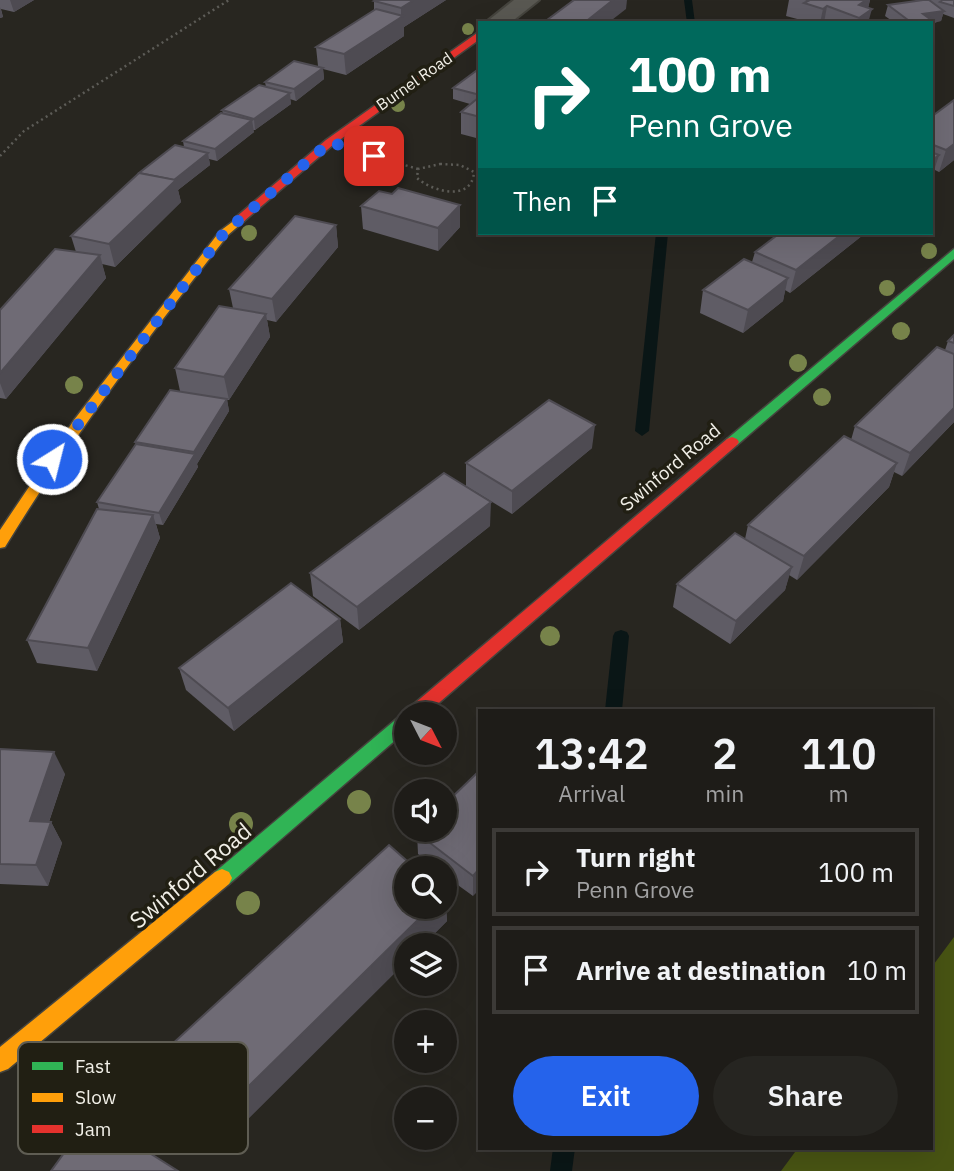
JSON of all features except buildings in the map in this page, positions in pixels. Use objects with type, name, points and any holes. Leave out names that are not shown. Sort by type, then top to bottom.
[{"type":"street","points":[[498,21],[528,0]]},
{"type":"street","name":"Burnel Road","points":[[0,542],[38,479],[224,233],[330,142],[478,35]]},
{"type":"street","name":"Swinford Road","points":[[428,702],[954,253]]},
{"type":"street","name":"Swinford Road","points":[[23,1042],[263,844],[394,731]]},
{"type":"street","name":"Swinford Road","points":[[0,1061],[18,1046]]},
{"type":"path","points":[[0,156],[24,131],[229,0]]},
{"type":"path","points":[[330,142],[418,169],[442,163],[461,164],[474,172],[475,178],[473,184],[463,190],[442,191],[424,186],[417,178],[418,169]]},
{"type":"green space","points":[[954,937],[954,1171],[781,1171],[797,1150],[933,1150],[933,965]]},
{"type":"waterway","points":[[688,0],[691,21]]},
{"type":"waterway","points":[[642,431],[662,235]]},
{"type":"waterway","points":[[613,709],[621,636]]},
{"type":"waterway","points":[[561,1171],[564,1150]]},
{"type":"traffic: fast","points":[[732,442],[954,253]]},
{"type":"traffic: fast","points":[[222,878],[394,731]]},
{"type":"traffic: slow","points":[[0,543],[51,462],[107,385],[224,233],[239,220]]},
{"type":"traffic: slow","points":[[23,1042],[222,878]]},
{"type":"traffic: slow","points":[[0,1061],[18,1046]]},
{"type":"traffic: jam","points":[[239,220],[330,142],[478,35]]},
{"type":"traffic: jam","points":[[428,702],[732,442]]},
{"type":"route","points":[[52,459],[123,362],[224,233],[330,142],[374,156]]}]
